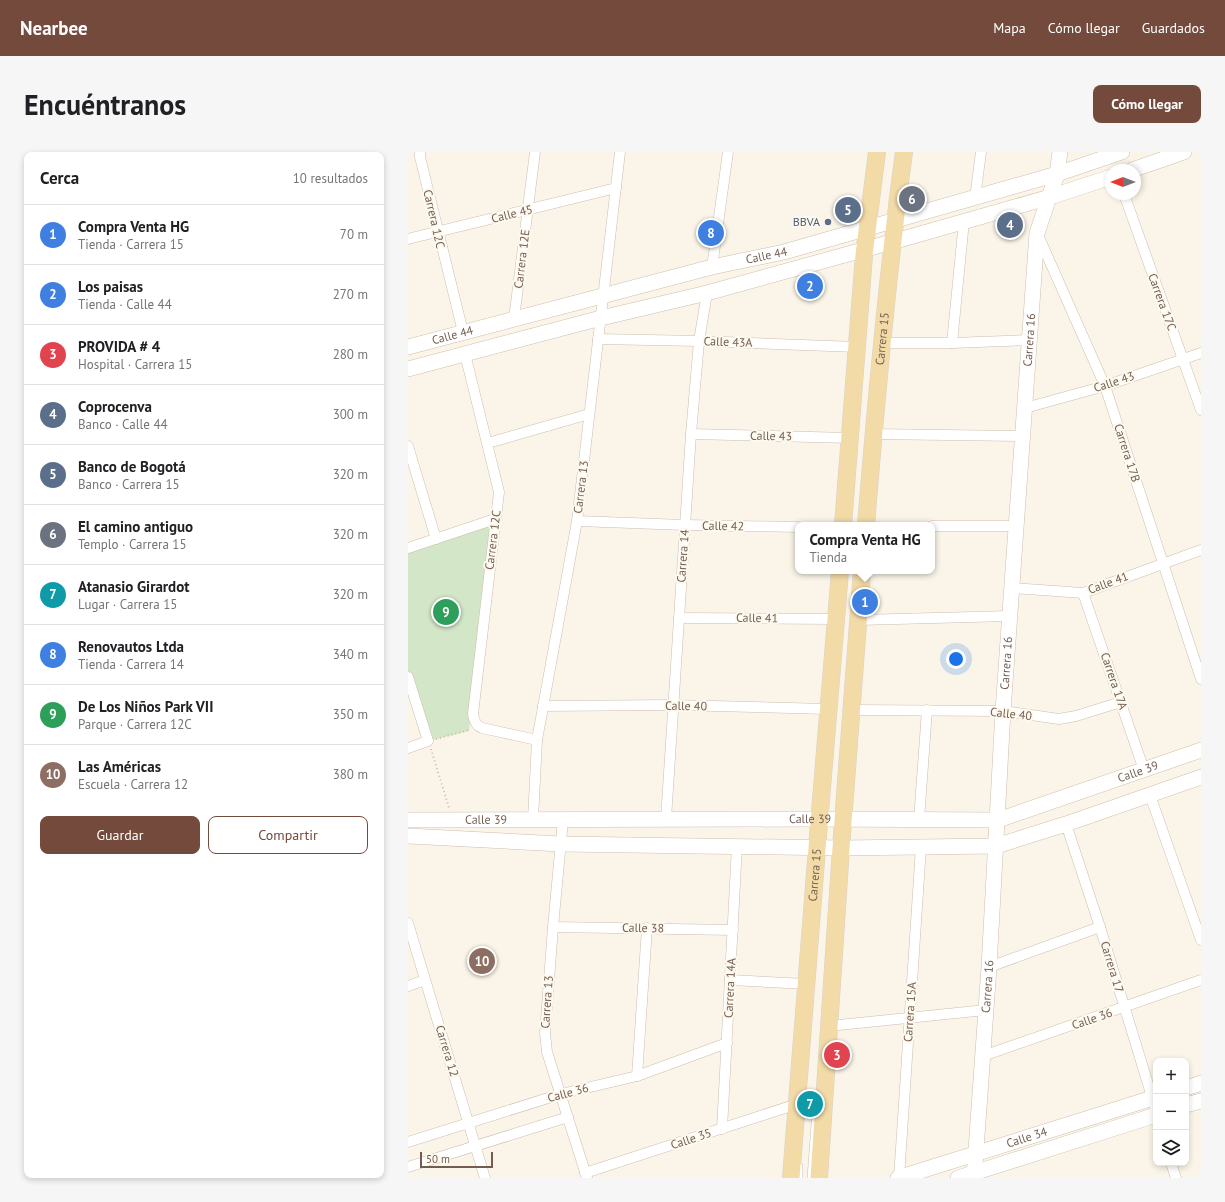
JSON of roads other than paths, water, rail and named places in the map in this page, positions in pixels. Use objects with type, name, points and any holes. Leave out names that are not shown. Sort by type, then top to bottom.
[{"type":"main road","name":"Carrera 15","points":[[866,522],[873,434],[883,343],[877,152]]},
{"type":"main road","name":"Carrera 15","points":[[843,522],[858,347],[880,234],[904,152]]},
{"type":"main road","name":"Carrera 15","points":[[819,1178],[829,1026],[829,849],[832,819],[828,709],[840,574]]},
{"type":"main road","name":"Carrera 15","points":[[791,1178],[807,984],[829,849],[849,703],[859,620],[862,574]]},
{"type":"street","name":"Carrera 12C","points":[[420,152],[437,232],[462,332]]},
{"type":"street","name":"Carrera 12E","points":[[514,319],[535,152]]},
{"type":"street","name":"Carrera 13","points":[[533,820],[537,740],[577,521],[620,152]]},
{"type":"street","points":[[712,267],[728,152]]},
{"type":"street","points":[[975,198],[981,152]]},
{"type":"street","name":"Carrera 16","points":[[974,1175],[989,967],[1003,711],[1037,233],[1057,174],[1060,152]]},
{"type":"street","name":"Calle 44","points":[[408,369],[600,318],[707,293],[880,234],[975,198],[1057,174],[1122,152]]},
{"type":"street","points":[[1141,167],[1184,152]]},
{"type":"street","name":"Calle 44","points":[[408,347],[712,267],[880,234],[964,222],[1105,179]]},
{"type":"street","name":"Calle 45","points":[[408,239],[616,188]]},
{"type":"street","name":"Carrera 17C","points":[[1126,200],[1201,410]]},
{"type":"street","points":[[952,343],[964,222]]},
{"type":"street","name":"Carrera 17B","points":[[1037,233],[1105,386],[1201,679]]},
{"type":"street","name":"Carrera 14","points":[[666,819],[691,434],[699,341],[707,293]]},
{"type":"street","name":"Calle 43A","points":[[598,339],[858,347]]},
{"type":"street","points":[[883,343],[952,343],[1030,340]]},
{"type":"street","name":"Calle 43","points":[[1025,408],[1105,386],[1201,353]]},
{"type":"street","name":"Carrera 12C","points":[[465,354],[499,492],[473,714],[475,722],[479,727],[537,740]]},
{"type":"street","points":[[488,443],[589,414]]},
{"type":"street","name":"Calle 43","points":[[691,434],[850,438]]},
{"type":"street","points":[[873,434],[1023,436]]},
{"type":"street","points":[[408,446],[436,539]]},
{"type":"street","points":[[408,548],[495,519]]},
{"type":"street","name":"Calle 42","points":[[577,521],[795,527]]},
{"type":"street","points":[[935,526],[1016,526]]},
{"type":"street","name":"Calle 41","points":[[1012,588],[1083,592],[1201,550]]},
{"type":"street","name":"Carrera 17A","points":[[1083,592],[1144,770]]},
{"type":"street","points":[[859,620],[1010,616]]},
{"type":"street","name":"Calle 41","points":[[679,618],[836,619]]},
{"type":"street","points":[[408,677],[428,741],[408,748]]},
{"type":"street","name":"Calle 40","points":[[849,703],[927,710],[1003,711],[1059,719],[1076,716],[1121,702]]},
{"type":"street","name":"Calle 40","points":[[543,706],[673,705],[828,709]]},
{"type":"street","points":[[919,820],[927,710]]},
{"type":"street","name":"Calle 39","points":[[408,820],[998,820],[1201,750]]},
{"type":"street","name":"Calle 39","points":[[408,836],[561,844],[737,846],[829,849],[996,846],[1066,824],[1201,777]]},
{"type":"street","points":[[1150,795],[1201,940]]},
{"type":"street","name":"Carrera 13","points":[[564,820],[544,1033],[547,1052],[586,1176]]},
{"type":"street","name":"Carrera 17","points":[[1066,824],[1153,1096]]},
{"type":"street","name":"Carrera 14A","points":[[722,1129],[737,846]]},
{"type":"street","name":"Carrera 15A","points":[[898,1178],[921,847]]},
{"type":"street","name":"Carrera 12","points":[[408,923],[485,1178]]},
{"type":"street","name":"Calle 38","points":[[553,927],[733,930]]},
{"type":"street","points":[[989,967],[1100,927]]},
{"type":"street","points":[[637,1076],[647,928]]},
{"type":"street","points":[[408,986],[425,980]]},
{"type":"street","points":[[730,980],[807,984]]},
{"type":"street","name":"Calle 36","points":[[983,1056],[1201,980]]},
{"type":"street","points":[[829,1026],[986,1010]]},
{"type":"street","name":"Calle 36","points":[[408,1142],[561,1094],[637,1076],[727,1043]]},
{"type":"street","points":[[1189,1087],[1201,1083]]},
{"type":"street","points":[[1189,1104],[1201,1101]]},
{"type":"street","name":"Calle 34","points":[[898,1178],[976,1153],[1153,1103]]},
{"type":"street","name":"Calle 35","points":[[586,1176],[797,1104]]},
{"type":"street","name":"Calle 34","points":[[958,1178],[974,1175],[1153,1116]]},
{"type":"street","name":"Calle 36","points":[[408,1167],[568,1117]]},
{"type":"street","points":[[1172,1166],[1176,1178]]},
{"type":"lane","points":[[861,522],[880,305]]},
{"type":"lane","points":[[832,819],[846,574]]},
{"type":"lane","points":[[849,703],[857,574]]},
{"type":"lane","points":[[810,1178],[815,1107]]},
{"type":"lane","points":[[800,1178],[801,1157]]},
{"type":"place","name":"El camino antiguo","points":[[912,199]]},
{"type":"place","name":"Banco de Bogotá","points":[[848,210]]},
{"type":"place","name":"BBVA","points":[[828,222]]},
{"type":"place","name":"Coprocenva","points":[[1010,225]]},
{"type":"place","name":"Renovautos Ltda","points":[[711,233]]},
{"type":"place","name":"Los paisas","points":[[810,286]]},
{"type":"place","name":"Compra Venta HG","points":[[865,602]]},
{"type":"place","name":"De Los Niños Park VII","points":[[446,612]]},
{"type":"place","name":"Las Américas","points":[[482,961]]},
{"type":"place","name":"PROVIDA # 4","points":[[837,1055]]},
{"type":"place","name":"Atanasio Girardot","points":[[810,1104]]}]
